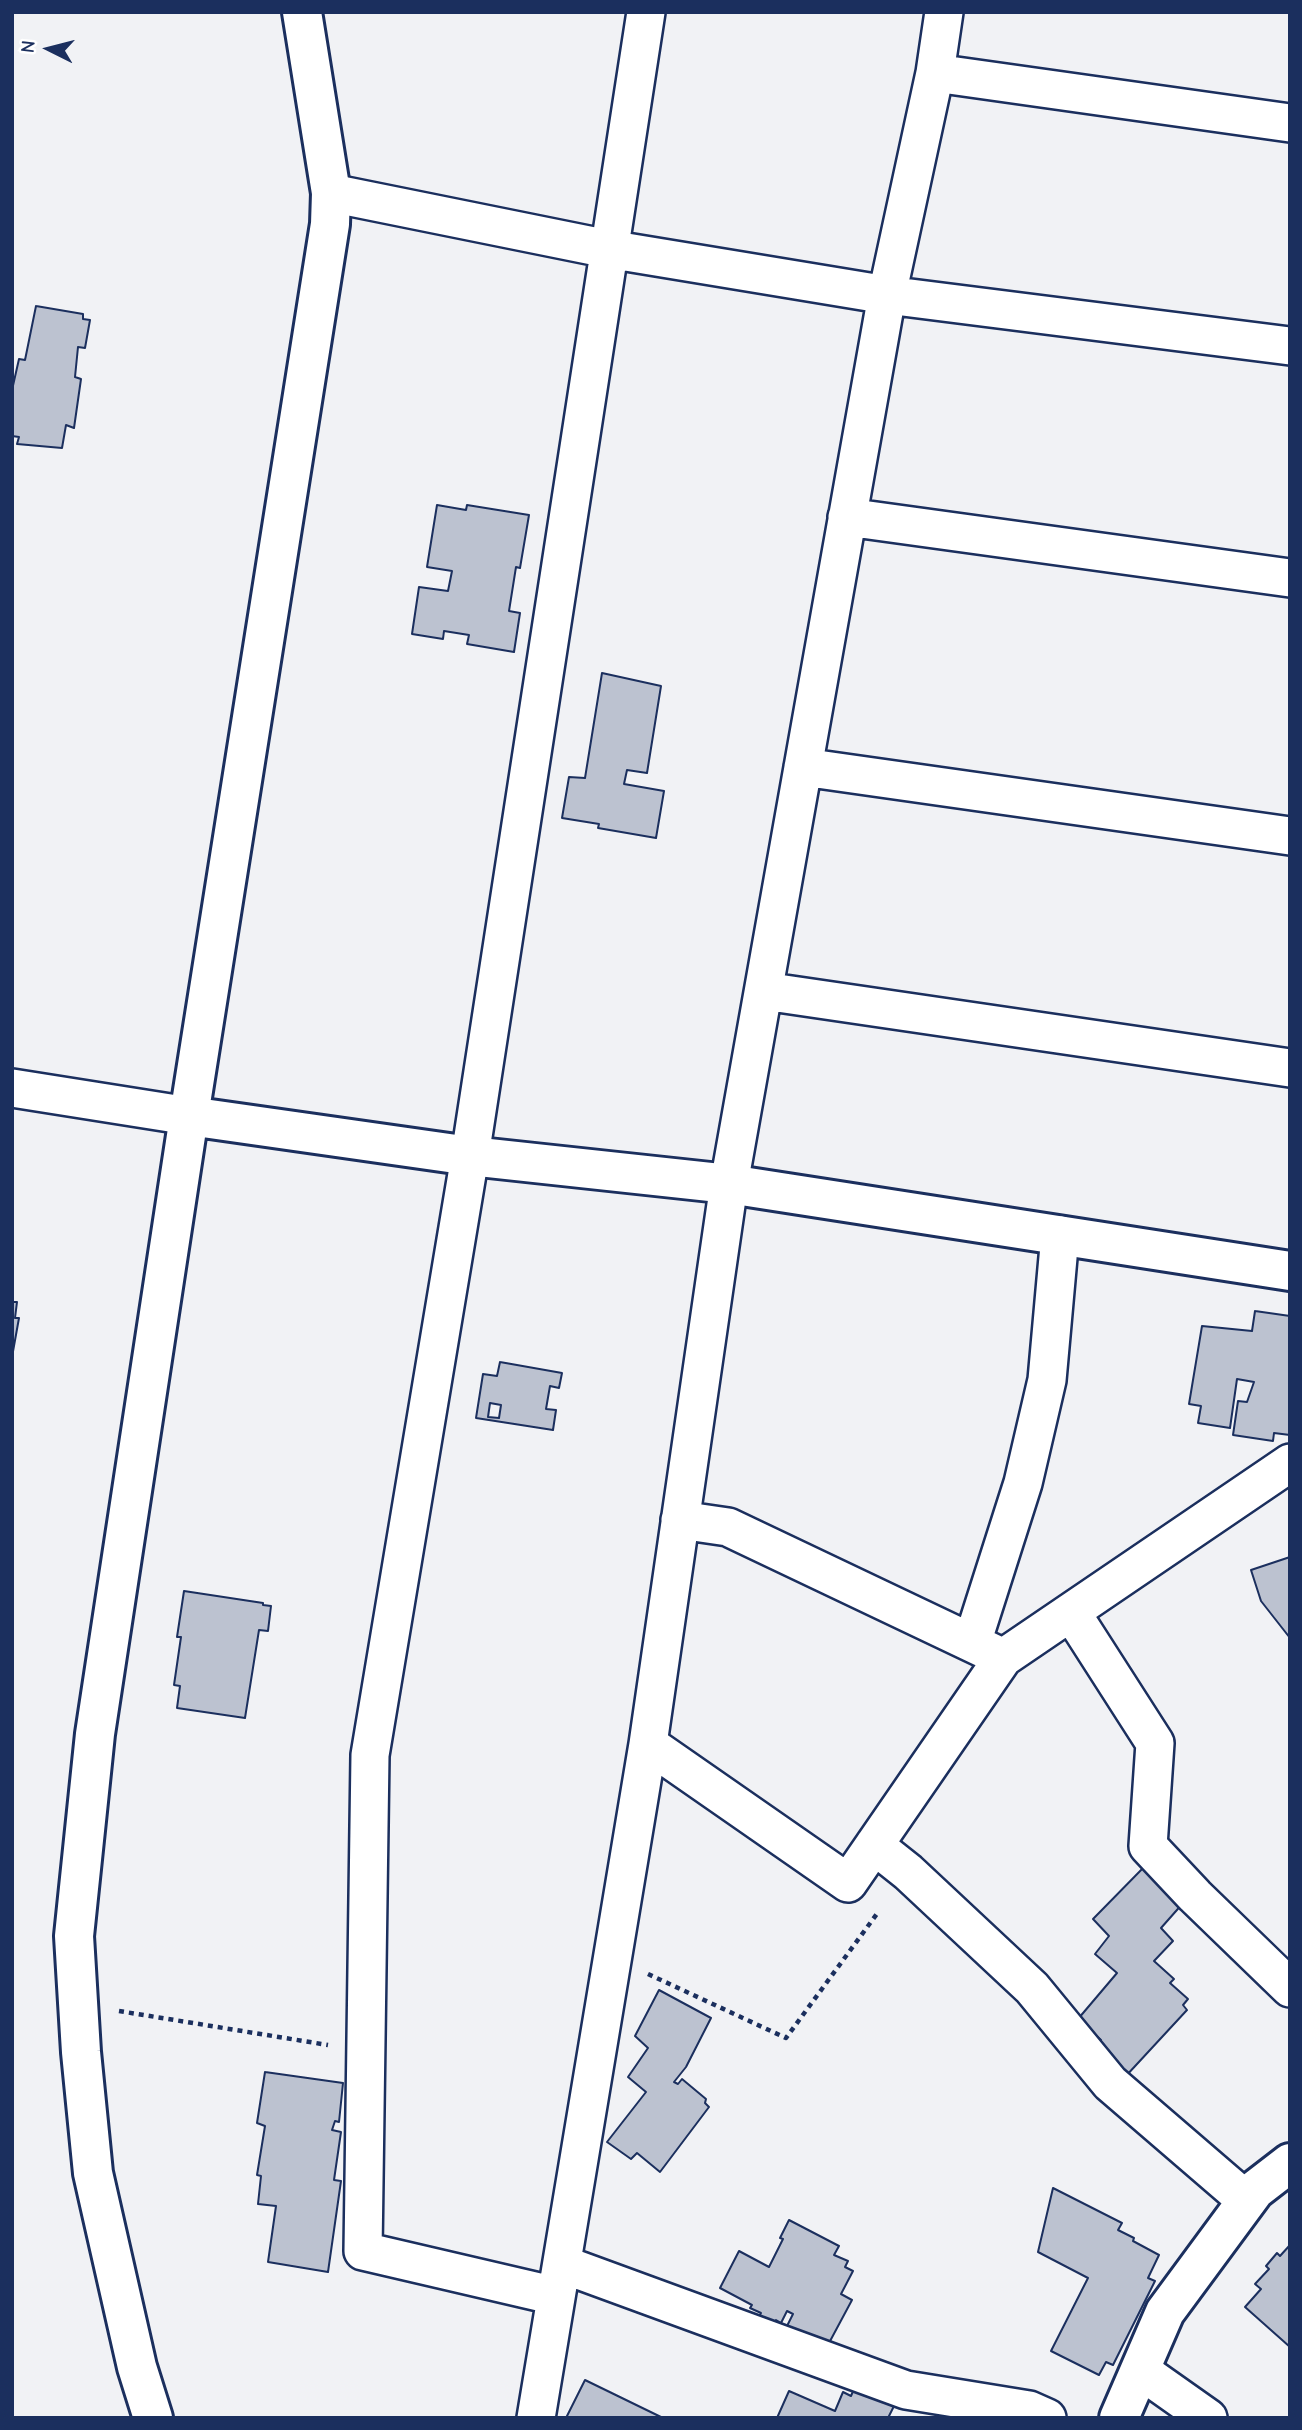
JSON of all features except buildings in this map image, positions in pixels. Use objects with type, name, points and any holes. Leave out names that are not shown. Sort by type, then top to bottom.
[{"type":"street","points":[[153,2418],[137,2367],[93,2173],[81,2052],[74,1936],[95,1734],[189,1116],[328,238],[331,193],[302,12]]},
{"type":"street","points":[[646,12],[470,1156],[370,1755],[363,2251],[559,2280],[906,2390],[1029,2410],[1047,2418]]},
{"type":"street","points":[[536,2418],[648,1744],[729,1184],[887,295],[935,73],[944,12]]},
{"type":"street","points":[[935,73],[1290,123]]},
{"type":"street","points":[[331,193],[608,249],[887,295],[1290,346]]},
{"type":"street","points":[[848,517],[1290,578]]},
{"type":"street","points":[[803,767],[1290,836]]},
{"type":"street","points":[[764,991],[1290,1068]]},
{"type":"street","points":[[12,1088],[470,1156],[729,1184],[1290,1271]]},
{"type":"street","points":[[648,1744],[848,1882],[874,1845],[987,1651],[1047,1380],[1060,1236]]},
{"type":"street","points":[[987,1651],[1071,1612],[1290,1463]]},
{"type":"street","points":[[680,1520],[728,1527],[987,1651]]},
{"type":"street","points":[[1071,1612],[1155,1743],[1148,1846],[1195,1896],[1290,1988]]},
{"type":"street","points":[[874,1845],[908,1872],[1032,1988],[1110,2083],[1247,2201]]},
{"type":"street","points":[[1119,2418],[1165,2312],[1255,2190],[1290,2163]]},
{"type":"street","points":[[1140,2370],[1208,2418]]},
{"type":"path","points":[[612,1958],[786,2038],[908,1872]]},
{"type":"path","points":[[78,2004],[366,2052]]}]
